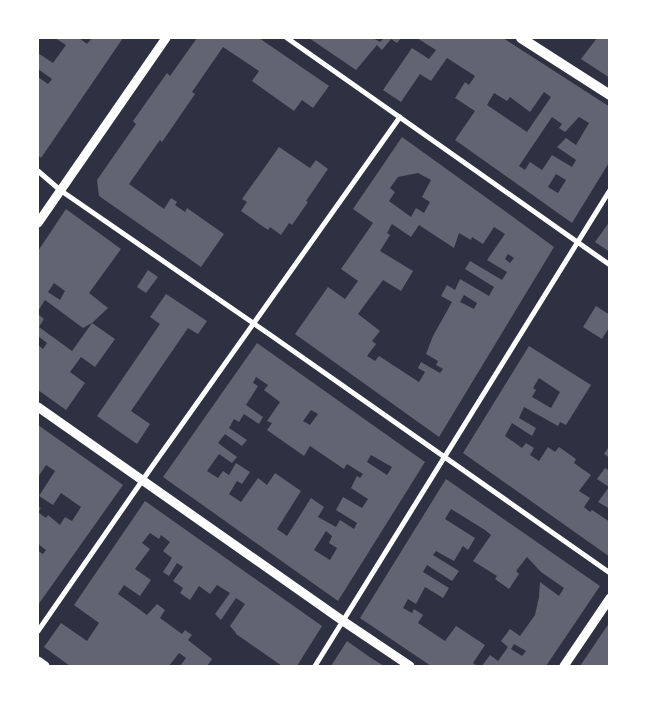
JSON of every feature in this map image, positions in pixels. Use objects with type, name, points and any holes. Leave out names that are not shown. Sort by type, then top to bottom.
[{"type":"main road","points":[[521,38],[610,95]]},
{"type":"street","points":[[38,223],[166,38]]},
{"type":"street","points":[[287,38],[610,265]]},
{"type":"street","points":[[38,631],[400,117]]},
{"type":"street","points":[[38,171],[60,190],[610,573]]},
{"type":"street","points":[[315,666],[610,190]]},
{"type":"street","points":[[38,407],[410,666]]},
{"type":"street","points":[[564,666],[610,598]]},
{"type":"street","points":[[38,661],[45,666]]},
{"type":"building","points":[[55,38],[79,38],[87,44],[92,38],[123,38],[41,158],[38,155],[38,77],[48,84],[52,79],[38,69],[38,53],[53,63],[66,45]]},
{"type":"building","points":[[197,38],[259,38],[329,86],[313,108],[302,100],[294,111],[252,81],[259,71],[223,47],[192,92],[195,94],[162,142],[160,140],[129,184],[164,209],[171,198],[177,202],[175,205],[185,212],[187,208],[224,234],[201,267],[99,196],[97,180],[136,124],[133,121],[167,73],[170,76]]},
{"type":"building","points":[[309,38],[373,38],[380,42],[383,39],[381,38],[401,38],[397,43],[391,39],[382,50],[377,45],[356,70]]},
{"type":"building","points":[[417,38],[503,38],[610,107],[610,161],[572,223],[455,140],[475,111],[455,98],[465,82],[469,85],[475,76],[447,58],[431,81],[420,74],[401,102],[383,90],[412,48],[429,59],[436,50]],"holes":[[[544,92],[551,97],[527,132],[487,105],[494,93],[507,101],[510,97],[530,112]],[[552,117],[562,124],[559,128],[565,132],[579,117],[589,123],[576,145],[566,138],[557,147],[576,160],[572,167],[552,155],[542,170],[530,162],[525,170],[519,166]],[[556,174],[566,180],[558,193],[548,187]]]},
{"type":"building","points":[[597,38],[610,38],[610,78],[581,59]]},
{"type":"building","points":[[402,137],[554,247],[439,437],[295,334],[328,287],[345,299],[358,281],[341,269],[373,223],[353,209]],"holes":[[[418,173],[431,180],[422,197],[430,202],[424,213],[416,208],[411,217],[389,201],[395,192],[390,188],[398,177]],[[392,224],[411,237],[419,225],[454,248],[459,233],[471,240],[472,237],[483,244],[494,227],[505,234],[487,260],[507,272],[502,280],[470,261],[465,269],[494,287],[489,296],[460,279],[455,290],[447,285],[441,296],[452,302],[433,336],[426,354],[438,361],[436,365],[443,369],[440,373],[421,362],[418,368],[425,372],[419,382],[379,356],[375,361],[367,356],[376,344],[372,341],[380,331],[358,314],[383,280],[401,291],[413,271],[380,251],[390,235],[387,233]],[[508,254],[514,258],[510,263],[505,259]],[[464,295],[477,303],[474,309],[460,302]]]},
{"type":"building","points":[[279,147],[310,168],[316,160],[328,169],[292,225],[289,223],[281,235],[270,227],[268,230],[241,211],[247,202],[242,199]]},
{"type":"building","points":[[66,209],[121,249],[89,293],[108,308],[92,323],[83,328],[45,300],[38,311],[38,251]],"holes":[[[54,283],[65,291],[60,300],[48,292]]]},
{"type":"building","points":[[610,221],[610,252],[595,242]]},
{"type":"building","points":[[148,270],[158,277],[146,293],[137,287]]},
{"type":"building","points":[[166,294],[207,321],[198,334],[188,328],[131,411],[150,424],[137,444],[97,416],[160,324],[150,317]]},
{"type":"building","points":[[596,306],[610,315],[610,326],[602,339],[583,327]]},
{"type":"building","points":[[38,314],[44,319],[39,327],[72,351],[92,323],[115,339],[95,367],[81,357],[70,372],[85,383],[66,410],[38,390],[38,345],[43,349],[47,343],[38,336]]},
{"type":"building","points":[[257,343],[425,462],[338,601],[163,477]],"holes":[[[256,377],[268,385],[264,390],[280,402],[267,421],[272,423],[267,430],[304,456],[310,446],[344,469],[347,464],[363,474],[360,478],[357,476],[351,488],[368,499],[362,508],[343,497],[336,510],[357,523],[354,529],[340,520],[336,527],[318,517],[324,507],[311,498],[287,536],[277,529],[301,491],[275,473],[267,485],[258,478],[241,502],[229,494],[237,481],[242,484],[250,472],[236,463],[229,475],[223,471],[218,478],[207,471],[219,454],[232,463],[237,457],[218,443],[225,434],[242,446],[247,440],[229,428],[234,419],[239,422],[244,414],[259,424],[263,417],[246,405],[258,386],[253,383]],[[311,410],[318,414],[310,425],[303,421]],[[371,455],[392,467],[387,475],[367,462]],[[326,531],[332,536],[329,543],[337,548],[330,560],[314,550]]]},
{"type":"building","points":[[529,346],[591,385],[566,425],[560,422],[558,426],[524,407],[519,418],[536,428],[532,436],[512,423],[505,436],[522,448],[526,443],[534,448],[530,455],[539,461],[548,447],[555,452],[559,447],[576,459],[574,463],[591,475],[579,491],[590,498],[584,507],[610,522],[610,557],[463,453]],"holes":[[[539,378],[560,392],[551,408],[532,397],[536,390],[533,388]]]},
{"type":"building","points":[[38,425],[123,485],[38,605],[38,551],[43,554],[46,550],[38,544],[38,512],[46,518],[48,515],[60,525],[65,517],[72,521],[81,507],[61,493],[53,505],[39,496],[55,471],[46,465],[38,477]]},
{"type":"building","points":[[610,445],[610,458],[604,454]]},
{"type":"building","points":[[605,468],[610,471],[610,509],[598,502],[609,487],[597,479]]},
{"type":"building","points":[[446,479],[600,586],[546,666],[482,666],[490,655],[498,661],[508,647],[501,641],[510,629],[520,636],[535,615],[540,582],[559,596],[564,588],[541,572],[527,557],[516,571],[519,574],[509,589],[495,579],[497,576],[473,561],[491,535],[451,509],[445,519],[475,538],[468,550],[463,546],[454,561],[436,551],[433,555],[459,571],[452,581],[427,565],[423,572],[449,588],[443,598],[425,587],[416,604],[408,599],[403,608],[412,613],[414,609],[423,615],[418,623],[445,641],[456,626],[485,645],[473,663],[477,666],[431,666],[360,618]],"holes":[[[514,644],[526,651],[522,656],[511,649]]]},
{"type":"building","points":[[145,501],[322,626],[297,666],[282,666],[236,634],[230,626],[245,604],[236,598],[221,620],[215,614],[230,593],[217,585],[210,594],[199,586],[190,600],[180,593],[183,588],[173,581],[183,567],[177,563],[169,576],[163,572],[172,558],[163,551],[170,542],[161,535],[159,539],[150,533],[142,543],[150,549],[135,569],[151,580],[140,596],[124,585],[118,594],[147,615],[157,604],[165,610],[160,618],[182,634],[185,630],[192,635],[188,640],[212,659],[207,666],[180,666],[186,658],[179,653],[169,666],[70,666],[44,647],[61,623],[87,641],[99,623],[74,605]]},
{"type":"building","points":[[610,622],[610,666],[580,666],[603,632]]},
{"type":"building","points":[[347,641],[371,658],[384,666],[331,666]]}]
